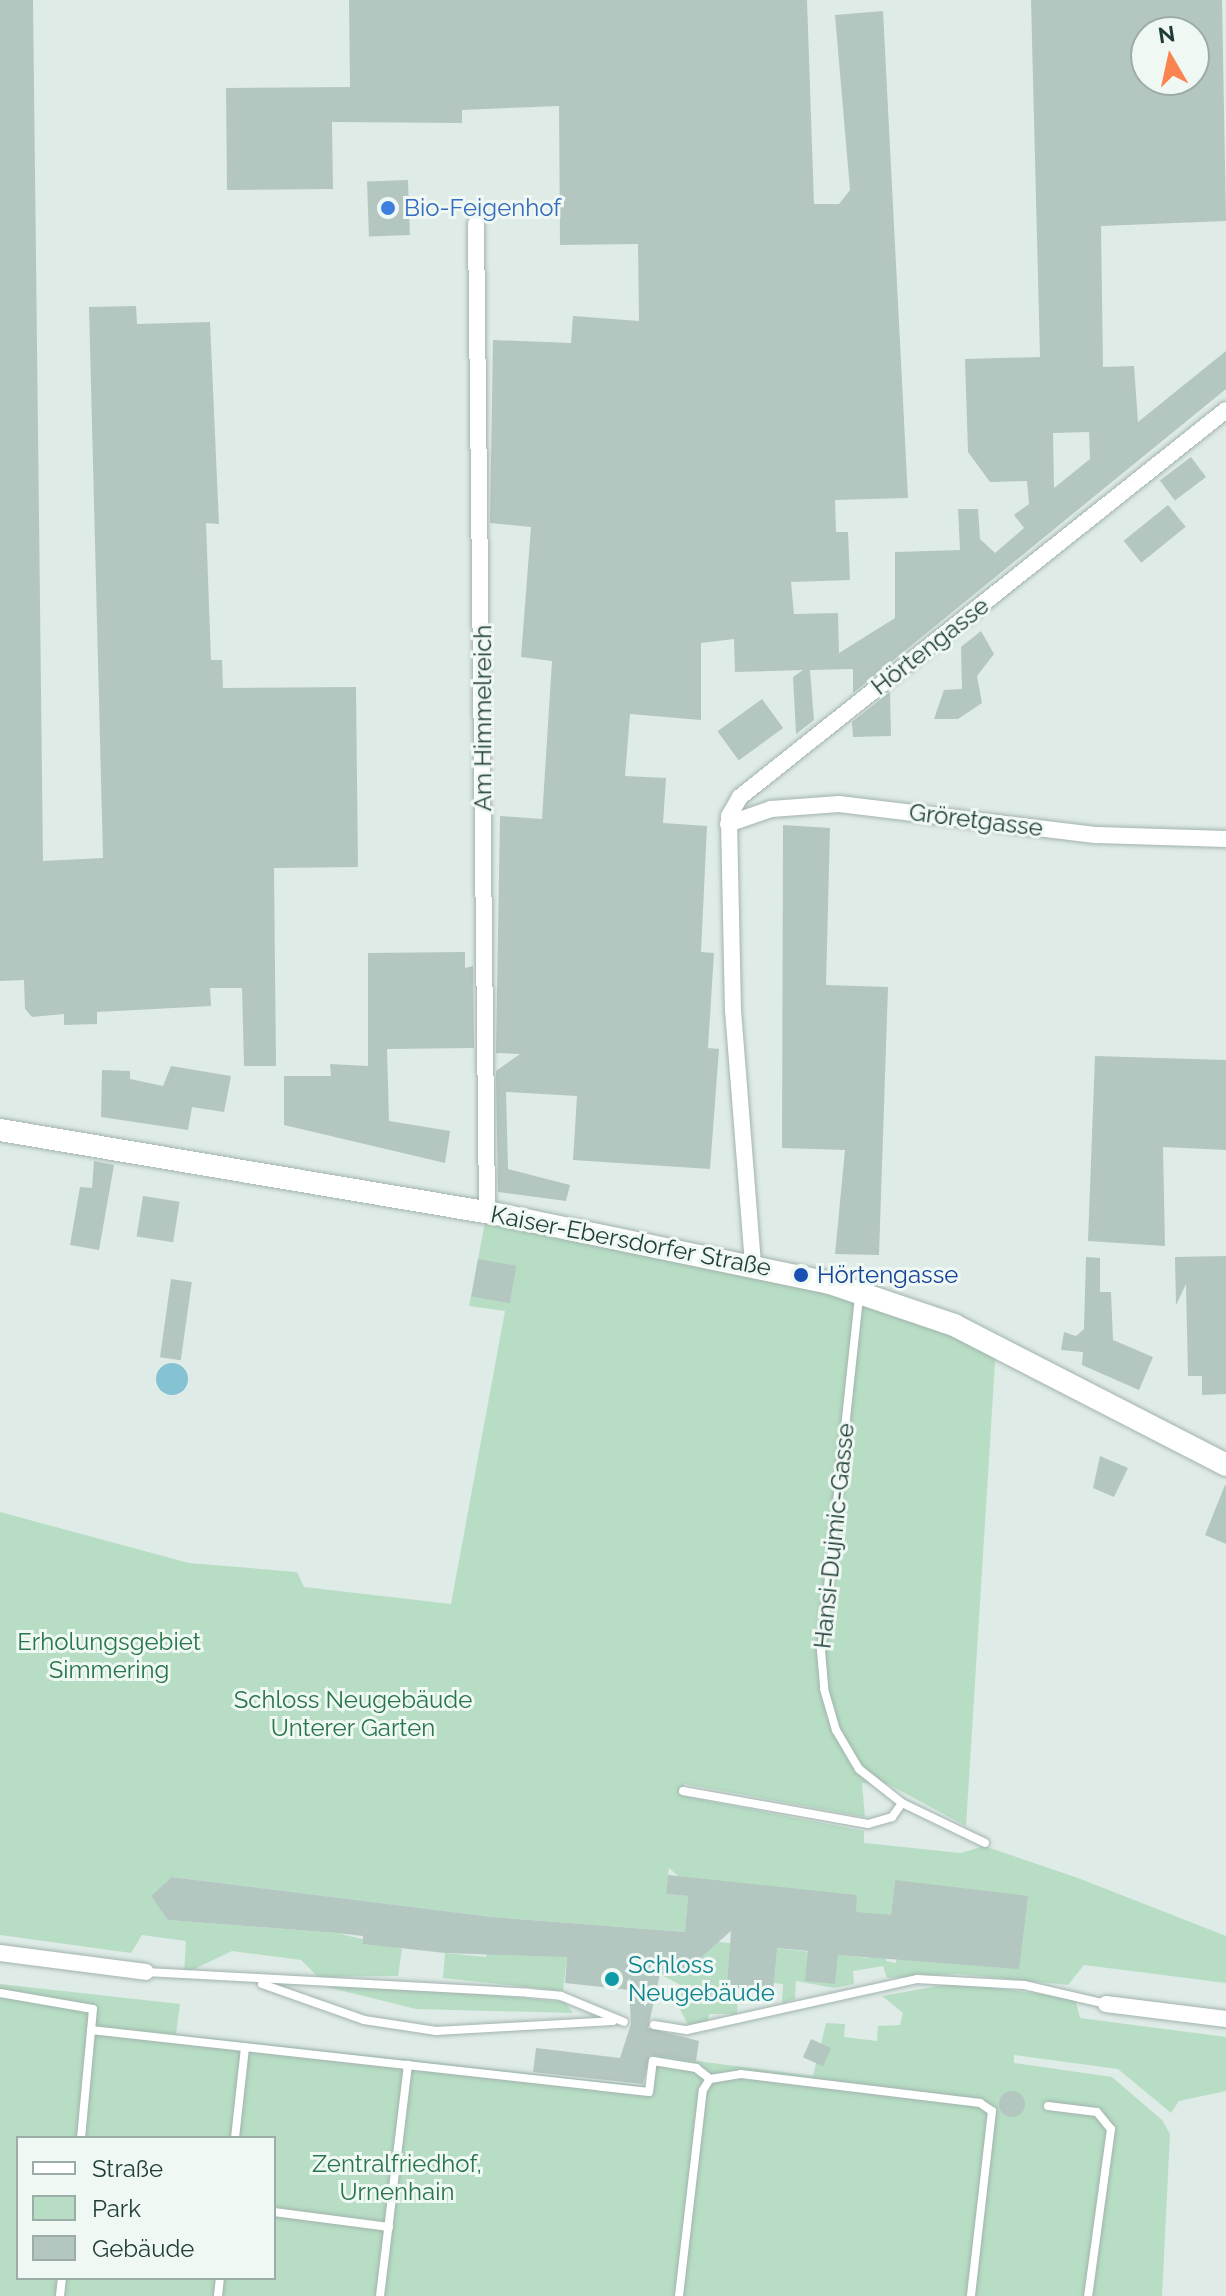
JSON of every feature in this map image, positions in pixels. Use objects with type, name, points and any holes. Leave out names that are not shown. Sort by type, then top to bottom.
[{"type":"main road","name":"Kaiser-Ebersdorfer Straße","points":[[0,1130],[487,1212],[753,1264],[860,1292],[954,1325],[1226,1465]]},
{"type":"street","name":"Am Himmelreich","points":[[476,224],[487,1212]]},
{"type":"street","name":"Hörtengasse","points":[[728,824],[740,797],[1226,410]]},
{"type":"street","name":"Gröretgasse","points":[[728,824],[771,809],[839,804],[1097,835],[1226,839]]},
{"type":"street","points":[[728,824],[733,1011],[753,1264]]},
{"type":"street","points":[[0,1953],[146,1972]]},
{"type":"street","points":[[1106,2004],[1226,2019]]},
{"type":"lane","name":"Hansi-Dujmic-Gasse","points":[[860,1292],[820,1660],[848,1756],[902,1803],[985,1843]]},
{"type":"lane","points":[[683,1791],[868,1824],[892,1817],[902,1803]]},
{"type":"lane","points":[[146,1972],[254,1981],[386,1981],[551,1995],[614,2021]]},
{"type":"lane","points":[[654,2025],[687,2030],[929,1978],[1071,1991],[1106,2004]]},
{"type":"lane","points":[[254,1981],[340,2013],[436,2031],[624,2022]]},
{"type":"lane","points":[[0,1993],[87,2003],[91,2030],[81,2136]]},
{"type":"lane","points":[[91,2030],[649,2092],[653,2061],[696,2068],[710,2079],[741,2074],[980,2103],[992,2111],[971,2296]]},
{"type":"lane","points":[[235,2136],[245,2048]]},
{"type":"lane","points":[[380,2296],[408,2065]]},
{"type":"lane","points":[[679,2296],[703,2090],[710,2079]]},
{"type":"lane","points":[[1048,2106],[1097,2112],[1111,2129],[1088,2296]]},
{"type":"lane","points":[[276,2212],[389,2227]]},
{"type":"green space","points":[[487,1212],[753,1264],[996,1347],[966,1826],[888,1784],[862,1783],[865,1817],[684,1784],[682,1796],[864,1831],[864,1843],[961,1853],[984,1846],[1078,1878],[1226,1936],[1226,1983],[1084,1965],[1068,1985],[958,1974],[887,1978],[883,1966],[853,1971],[854,1984],[834,1988],[796,1981],[795,1999],[782,2004],[783,1984],[774,1983],[773,1991],[738,1988],[737,2014],[709,2014],[708,2021],[688,2025],[680,2009],[682,1986],[660,1974],[690,1939],[869,1958],[871,1942],[856,1912],[678,1876],[669,1868],[666,1894],[688,1896],[685,1932],[492,1917],[173,1877],[151,1896],[169,1920],[337,1933],[402,1949],[398,1976],[318,1977],[301,1960],[232,1951],[184,1974],[186,1941],[142,1935],[131,1953],[0,1935],[0,1512],[189,1563],[297,1572],[304,1587],[451,1604],[505,1311],[469,1306]],"holes":[[[895,1880],[896,1963],[886,1961]]]},
{"type":"green space","points":[[488,1949],[567,1957],[563,1991],[443,1978],[445,1953],[486,1957]]},
{"type":"green space","name":"Zentralfriedhof, Urnenhain","points":[[955,1983],[1075,1998],[1080,2018],[1226,2037],[1226,2091],[1179,2101],[1171,2113],[1118,2069],[1014,2055],[1014,2063],[1112,2077],[1162,2120],[1170,2134],[1162,2296],[0,2296],[0,1984],[180,2004],[176,2034],[647,2086],[651,2055],[813,2076],[826,2023],[845,2024],[844,2037],[877,2041],[878,2026],[900,2025],[903,2013],[882,1996]]},
{"type":"green space","points":[[386,1985],[565,2002],[573,2013],[416,2009],[327,1987]]},
{"type":"water","points":[[172,1363],[183,1368],[188,1379],[183,1390],[172,1395],[161,1390],[156,1379],[161,1368]]},
{"type":"building","points":[[0,0],[33,0],[43,861],[103,858],[89,307],[136,306],[137,324],[210,322],[219,524],[206,523],[211,660],[222,660],[223,688],[356,687],[358,867],[274,868],[276,1066],[244,1066],[242,988],[210,988],[211,1006],[97,1012],[97,1024],[64,1025],[64,1014],[32,1017],[25,1009],[24,980],[0,981]]},
{"type":"building","points":[[349,0],[807,0],[814,204],[839,204],[850,190],[835,15],[883,11],[908,498],[835,500],[836,532],[848,532],[850,580],[791,582],[794,614],[838,613],[839,653],[895,618],[895,552],[960,550],[958,509],[978,509],[980,539],[995,553],[1024,528],[1014,515],[1029,504],[1027,481],[990,482],[968,452],[965,359],[1040,357],[1031,0],[1222,0],[1226,221],[1101,226],[1103,367],[1134,366],[1138,422],[1226,351],[1226,389],[853,693],[853,669],[810,670],[814,720],[796,734],[793,677],[803,670],[735,672],[734,639],[701,643],[701,720],[630,714],[625,776],[666,778],[663,823],[707,826],[701,952],[714,953],[708,1048],[719,1049],[710,1169],[573,1160],[577,1096],[506,1092],[508,1169],[570,1185],[566,1201],[498,1192],[496,1071],[520,1054],[496,1053],[500,816],[542,819],[552,661],[521,657],[531,527],[490,523],[493,340],[571,343],[573,316],[639,321],[638,244],[560,245],[559,106],[462,110],[462,123],[332,122],[333,189],[227,190],[226,88],[350,87]],"holes":[[[1089,432],[1090,459],[1054,488],[1053,433]]]},
{"type":"building","name":"Bio-Feigenhof","points":[[408,180],[410,235],[369,236],[367,181]]},
{"type":"building","points":[[1191,457],[1206,477],[1175,500],[1160,480]]},
{"type":"building","points":[[1168,505],[1186,527],[1141,563],[1124,541]]},
{"type":"building","points":[[981,631],[994,654],[977,676],[982,703],[958,719],[934,719],[944,690],[962,689],[961,647]]},
{"type":"building","points":[[890,692],[891,736],[853,737],[852,722]]},
{"type":"building","points":[[762,699],[783,728],[739,760],[718,731]]},
{"type":"building","points":[[783,825],[830,828],[826,985],[888,987],[879,1255],[835,1254],[845,1150],[782,1148]]},
{"type":"building","points":[[465,952],[465,968],[473,966],[474,1048],[387,1049],[389,1121],[450,1131],[445,1163],[284,1125],[284,1076],[331,1076],[330,1064],[368,1066],[368,953]]},
{"type":"building","points":[[1095,1056],[1226,1060],[1226,1150],[1163,1147],[1165,1246],[1088,1241]]},
{"type":"building","points":[[171,1066],[231,1076],[224,1112],[192,1107],[188,1130],[101,1117],[102,1070],[130,1071],[130,1079],[163,1086]]},
{"type":"building","points":[[94,1161],[114,1165],[99,1250],[70,1245],[80,1187],[92,1188]]},
{"type":"building","points":[[143,1196],[180,1202],[173,1242],[137,1236]]},
{"type":"building","points":[[1226,1256],[1226,1394],[1202,1395],[1202,1376],[1188,1376],[1186,1284],[1176,1305],[1175,1257]]},
{"type":"building","points":[[1086,1257],[1100,1258],[1100,1292],[1111,1292],[1113,1340],[1153,1357],[1139,1390],[1082,1365],[1083,1352],[1061,1350],[1064,1332],[1076,1336],[1084,1329]]},
{"type":"building","points":[[478,1259],[516,1266],[510,1303],[471,1296]]},
{"type":"building","points":[[171,1279],[192,1282],[181,1360],[160,1357]]},
{"type":"building","points":[[1100,1456],[1128,1468],[1114,1497],[1093,1488]]},
{"type":"building","points":[[1226,1485],[1226,1544],[1205,1535]]},
{"type":"building","points":[[668,1875],[857,1895],[856,1912],[891,1915],[895,1880],[1028,1896],[1019,1969],[838,1955],[835,1984],[805,1981],[808,1951],[777,1948],[773,1991],[727,1987],[731,1931],[680,1976],[660,1974],[648,2028],[699,2041],[696,2061],[650,2055],[643,2084],[533,2072],[536,2048],[620,2058],[631,2024],[629,1990],[565,1983],[567,1957],[445,1953],[363,1944],[363,1936],[168,1920],[151,1896],[172,1877],[492,1917],[685,1932],[688,1896],[666,1894]]},
{"type":"building","points":[[811,2039],[831,2048],[823,2066],[803,2057]]},
{"type":"building","points":[[1012,2091],[1021,2095],[1025,2104],[1021,2113],[1012,2117],[1003,2113],[999,2104],[1003,2095]]},
{"type":"place","name":"Bio-Feigenhof","points":[[388,208]]},
{"type":"place","name":"Hörtengasse","points":[[801,1275]]},
{"type":"place","name":"Schloss Neugebäude","points":[[612,1979]]},
{"type":"park label","name":"Erholungsgebiet Simmering","points":[[109,1656]]},
{"type":"park label","name":"Schloss Neugebäude Unterer Garten","points":[[353,1714]]}]
